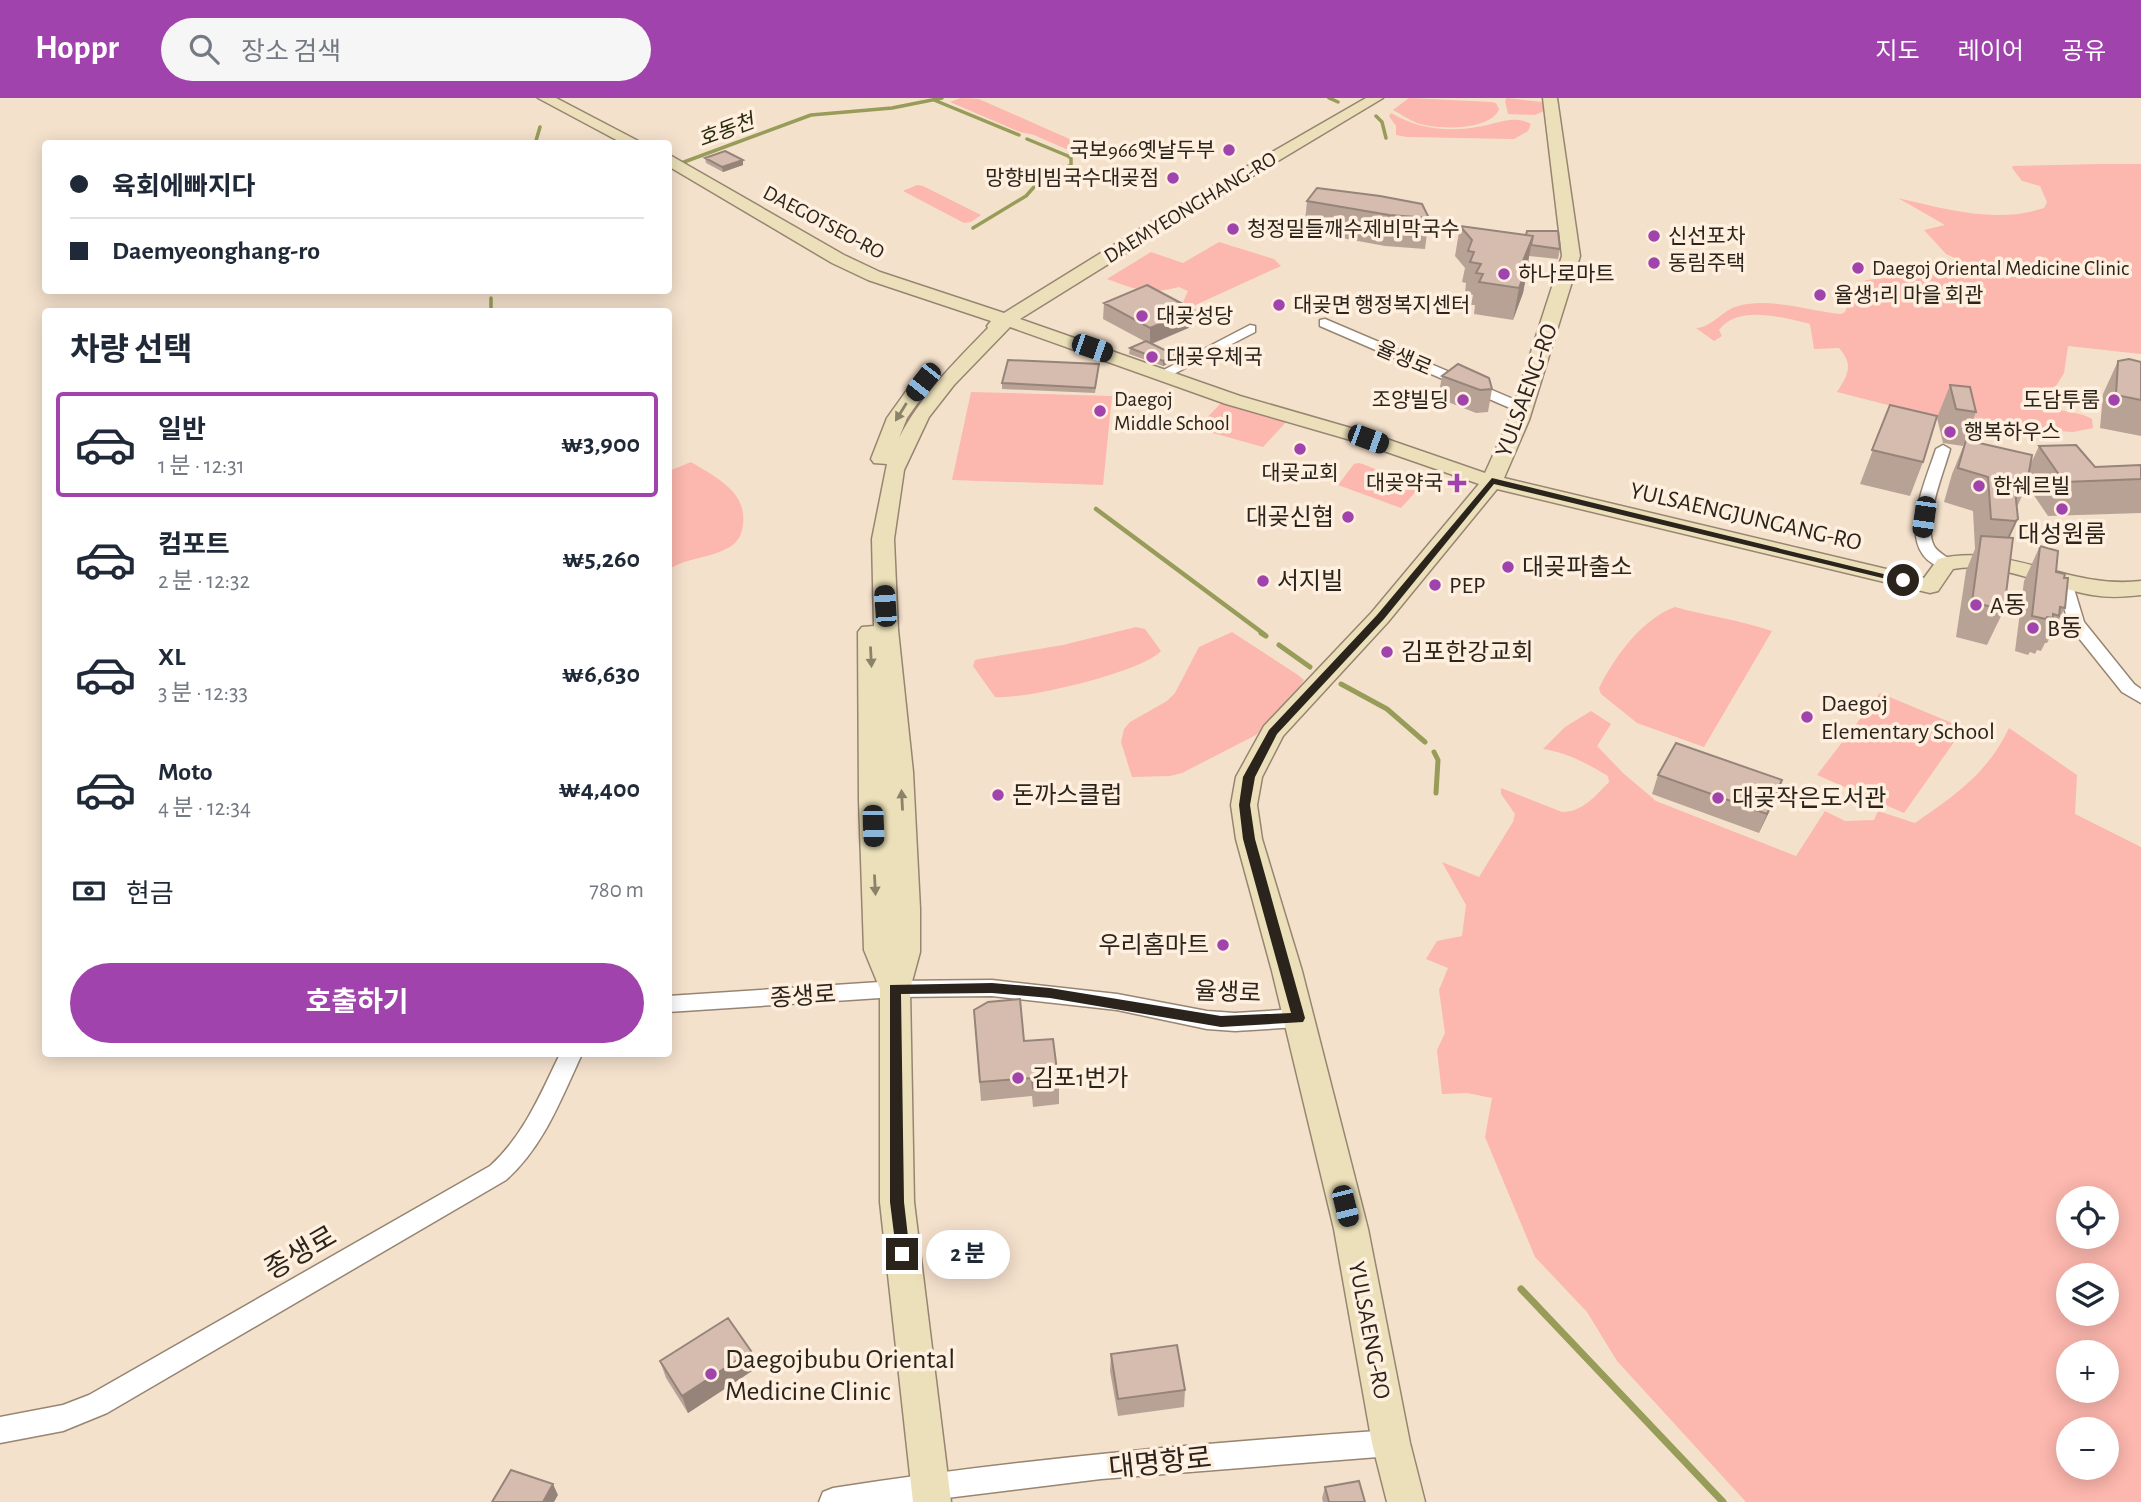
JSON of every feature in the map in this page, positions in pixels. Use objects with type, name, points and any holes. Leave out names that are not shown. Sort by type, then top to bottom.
[{"type":"street","points":[[545,98],[629,140]]},
{"type":"street","name":"DAEMYEONGHANG-RO","points":[[930,1494],[897,1202],[895,989],[906,952],[906,909],[900,772],[883,583],[883,539],[887,499],[894,470],[902,447],[926,407],[947,381],[1007,320],[1166,221],[1376,98]]},
{"type":"street","name":"YULSAENG-RO","points":[[1406,1502],[1391,1443],[1351,1229],[1298,1018],[1249,839],[1244,805],[1249,777],[1273,732],[1380,617],[1492,481],[1522,408],[1571,256],[1550,98]]},
{"type":"street","name":"DAEGOTSEO-RO","points":[[672,161],[858,269],[1108,354],[1233,400],[1360,436],[1492,481]]},
{"type":"street","name":"율생로","points":[[1325,323],[1522,408]]},
{"type":"street","points":[[1161,375],[1250,329]]},
{"type":"street","points":[[1943,449],[1925,513],[1922,536],[1927,549],[1946,564],[1967,560],[1988,562],[2064,582],[2122,592],[2141,588]]},
{"type":"street","name":"YULSAENGJUNGANG-RO","points":[[1492,481],[1930,586],[1946,564]]},
{"type":"street","points":[[2064,582],[2076,622],[2128,688],[2141,697]]},
{"type":"street","name":"율생로","points":[[895,989],[992,988],[1050,993],[1116,1002],[1156,1012],[1235,1022],[1298,1018]]},
{"type":"street","name":"종생로","points":[[672,1004],[895,989]]},
{"type":"street","name":"종생로","points":[[0,1430],[63,1418],[98,1404],[498,1173],[524,1149],[533,1135],[570,1057]]},
{"type":"street","name":"대명항로","points":[[834,1502],[930,1494],[1233,1455],[1391,1443]]},
{"type":"shaded area","points":[[961,98],[979,99],[1083,145],[1066,149],[950,102]]},
{"type":"shaded area","points":[[1409,98],[1492,102],[1496,103],[1499,109],[1494,116],[1475,125],[1437,127],[1417,123],[1393,110]]},
{"type":"shaded area","points":[[1507,98],[1542,102],[1544,111],[1535,115],[1508,114],[1505,101]]},
{"type":"shaded area","points":[[1391,113],[1412,123],[1444,129],[1477,127],[1511,120],[1531,124],[1528,131],[1514,139],[1407,137],[1396,135],[1396,126],[1389,116]]},
{"type":"shaded area","points":[[2141,164],[2141,354],[2068,346],[2064,373],[2046,402],[2056,408],[2092,419],[2093,428],[2073,432],[2059,431],[1927,415],[1837,392],[1848,370],[1847,360],[1839,348],[1814,349],[1810,324],[1775,316],[1738,317],[1719,330],[1722,336],[1714,341],[1696,328],[1707,325],[1732,308],[1750,304],[1776,304],[1841,314],[1845,312],[1855,287],[1866,280],[1970,270],[1973,266],[1946,254],[1924,230],[1945,225],[1898,198],[1971,213],[2026,213],[2044,208],[2047,202],[2040,186],[2022,181],[2013,166]]},
{"type":"shaded area","points":[[917,185],[981,215],[964,223],[903,191]]},
{"type":"shaded area","points":[[1219,242],[1274,259],[1281,266],[1191,307],[1183,302],[1188,291],[1179,287],[1159,291],[1143,290],[1107,279],[1151,252],[1183,263]]},
{"type":"shaded area","points":[[971,392],[1112,396],[1103,485],[952,480]]},
{"type":"shaded area","points":[[1221,403],[1288,420],[1263,447],[1202,430],[1199,426]]},
{"type":"shaded area","points":[[691,462],[727,486],[740,503],[743,528],[738,540],[730,547],[672,568],[672,470]]},
{"type":"shaded area","points":[[1358,463],[1419,488],[1401,508],[1338,485],[1354,464]]},
{"type":"shaded area","points":[[1675,607],[1772,631],[1704,747],[1637,723],[1601,694],[1599,688],[1613,664],[1641,629],[1651,620]]},
{"type":"shaded area","points":[[1136,627],[1145,629],[1161,651],[1131,667],[1082,683],[1030,694],[995,697],[973,666],[975,660],[979,659],[1063,645]]},
{"type":"shaded area","points":[[1232,632],[1298,675],[1304,680],[1300,686],[1256,735],[1182,773],[1132,777],[1121,742],[1124,729],[1130,722],[1167,701],[1175,693],[1199,647]]},
{"type":"shaded area","points":[[1880,693],[1964,728],[1904,813],[1817,775]]},
{"type":"shaded area","points":[[1591,711],[1611,724],[1597,746],[1656,801],[1796,856],[1825,811],[1845,821],[1874,820],[1878,811],[1915,823],[1956,793],[1980,771],[2001,744],[2009,728],[2077,775],[2075,814],[2141,847],[2141,1502],[1746,1502],[1617,1361],[1587,1312],[1535,1257],[1485,1137],[1492,1098],[1467,1093],[1442,1094],[1437,1050],[1445,1033],[1439,990],[1448,968],[1426,959],[1437,941],[1462,936],[1466,905],[1442,862],[1479,877],[1513,822],[1515,814],[1501,794],[1501,788],[1562,812],[1582,806],[1609,782],[1608,776],[1584,763],[1543,749],[1565,727]]},
{"type":"building","points":[[725,151],[743,160],[722,167],[705,158]]},
{"type":"building","points":[[1317,188],[1422,204],[1429,218],[1389,215],[1307,201]]},
{"type":"building","points":[[1460,226],[1533,236],[1523,261],[1529,262],[1519,288],[1479,282],[1483,274],[1476,273],[1481,264],[1470,262],[1474,252],[1468,251],[1472,240]]},
{"type":"building","points":[[1527,231],[1558,231],[1560,249],[1531,245],[1533,236],[1526,235]]},
{"type":"building","points":[[1147,285],[1194,310],[1150,328],[1104,303]]},
{"type":"building","points":[[1146,341],[1175,355],[1163,361],[1130,348]]},
{"type":"building","points":[[2129,359],[2141,362],[2141,400],[2116,395],[2118,361]]},
{"type":"building","points":[[1008,360],[1099,364],[1095,388],[1002,383]]},
{"type":"building","points":[[1458,364],[1489,378],[1492,389],[1480,390],[1442,376]]},
{"type":"building","points":[[1950,385],[1970,387],[1976,412],[1956,409]]},
{"type":"building","points":[[1890,405],[1937,416],[1923,462],[1872,450]]},
{"type":"building","points":[[1966,440],[2032,455],[2027,483],[2014,480],[2018,519],[2015,521],[1991,519],[1988,477],[1958,468]]},
{"type":"building","points":[[2076,445],[2095,467],[2141,465],[2141,479],[2064,482],[2039,446]]},
{"type":"building","points":[[1981,536],[2013,538],[2004,610],[1972,602]]},
{"type":"building","points":[[2040,546],[2058,551],[2056,572],[2065,574],[2064,578],[2068,578],[2065,608],[2060,607],[2059,616],[2053,614],[2053,618],[2046,619],[2032,616]]},
{"type":"building","points":[[1676,743],[1782,780],[1767,814],[1658,775]]},
{"type":"building","name":"김포1번가","points":[[1020,999],[1024,1041],[1053,1039],[1059,1086],[1033,1088],[1032,1078],[980,1082],[974,1010],[988,1002]]},
{"type":"building","points":[[728,1318],[751,1351],[682,1396],[660,1361]]},
{"type":"building","points":[[1177,1345],[1185,1390],[1118,1399],[1111,1354]]},
{"type":"building","points":[[511,1470],[553,1484],[543,1502],[492,1502]]},
{"type":"building","points":[[1359,1481],[1365,1502],[1329,1502],[1325,1487]]},
{"type":"waterway","name":"호동천","points":[[684,162],[811,115],[892,108],[942,98]]},
{"type":"waterway","points":[[1329,98],[1338,102]]},
{"type":"waterway","points":[[934,100],[1019,135]]},
{"type":"waterway","points":[[1376,116],[1382,122],[1386,138]]},
{"type":"waterway","points":[[536,140],[540,127]]},
{"type":"waterway","points":[[973,228],[1026,196],[1042,178],[1071,165],[1071,158],[1068,156],[1027,139]]},
{"type":"waterway","points":[[491,298],[491,308]]},
{"type":"waterway","points":[[1096,509],[1264,634]]},
{"type":"waterway","points":[[1261,633],[1266,636]]},
{"type":"waterway","points":[[1279,645],[1310,667]]},
{"type":"waterway","points":[[1341,684],[1387,709],[1425,742]]},
{"type":"waterway","points":[[1434,752],[1438,760],[1436,793]]},
{"type":"waterway","points":[[1521,1289],[1723,1502]]},
{"type":"place","name":"국보966옛날두부","points":[[1229,150]]},
{"type":"place","name":"망향비빔국수대곶점","points":[[1173,178]]},
{"type":"place","name":"청정밀들깨수제비막국수","points":[[1233,229]]},
{"type":"place","name":"신선포차","points":[[1654,236]]},
{"type":"place","name":"동림주택","points":[[1654,263]]},
{"type":"place","name":"Daegoj Oriental Medicine Clinic","points":[[1858,268]]},
{"type":"place","name":"하나로마트","points":[[1504,274]]},
{"type":"place","name":"율생1리 마을 회관","points":[[1820,295]]},
{"type":"place","name":"대곶면 행정복지센터","points":[[1279,305]]},
{"type":"place","name":"대곶성당","points":[[1142,316]]},
{"type":"place","name":"대곶우체국","points":[[1152,357]]},
{"type":"place","name":"조양빌딩","points":[[1463,400]]},
{"type":"place","name":"도담투룸","points":[[2114,400]]},
{"type":"place","name":"Daegoj Middle School","points":[[1100,411]]},
{"type":"place","name":"행복하우스","points":[[1950,432]]},
{"type":"place","name":"대곶교회","points":[[1300,449]]},
{"type":"place","name":"대곶약국","points":[[1457,483]]},
{"type":"place","name":"한쉐르빌","points":[[1979,486]]},
{"type":"place","name":"대성원룸","points":[[2062,509]]},
{"type":"place","name":"대곶신협","points":[[1348,517]]},
{"type":"place","name":"대곶파출소","points":[[1508,567]]},
{"type":"place","name":"서지빌","points":[[1263,581]]},
{"type":"place","name":"PEP","points":[[1435,585]]},
{"type":"place","name":"A동","points":[[1976,605]]},
{"type":"place","name":"B동","points":[[2033,628]]},
{"type":"place","name":"김포한강교회","points":[[1387,652]]},
{"type":"place","name":"Daegoj Elementary School","points":[[1807,717]]},
{"type":"place","name":"돈까스클럽","points":[[998,795]]},
{"type":"place","name":"대곶작은도서관","points":[[1718,798]]},
{"type":"place","name":"우리홈마트","points":[[1223,945]]},
{"type":"place","name":"김포1번가","points":[[1018,1078]]},
{"type":"place","name":"Daegojbubu Oriental Medicine Clinic","points":[[711,1374]]},
{"type":"route","points":[[902,1254],[897,1202],[895,989],[992,988],[1050,993],[1116,1002],[1207,1020],[1235,1022],[1298,1018],[1249,839],[1244,805],[1249,777],[1259,753],[1273,732],[1380,617],[1492,481],[1903,580]]}]
